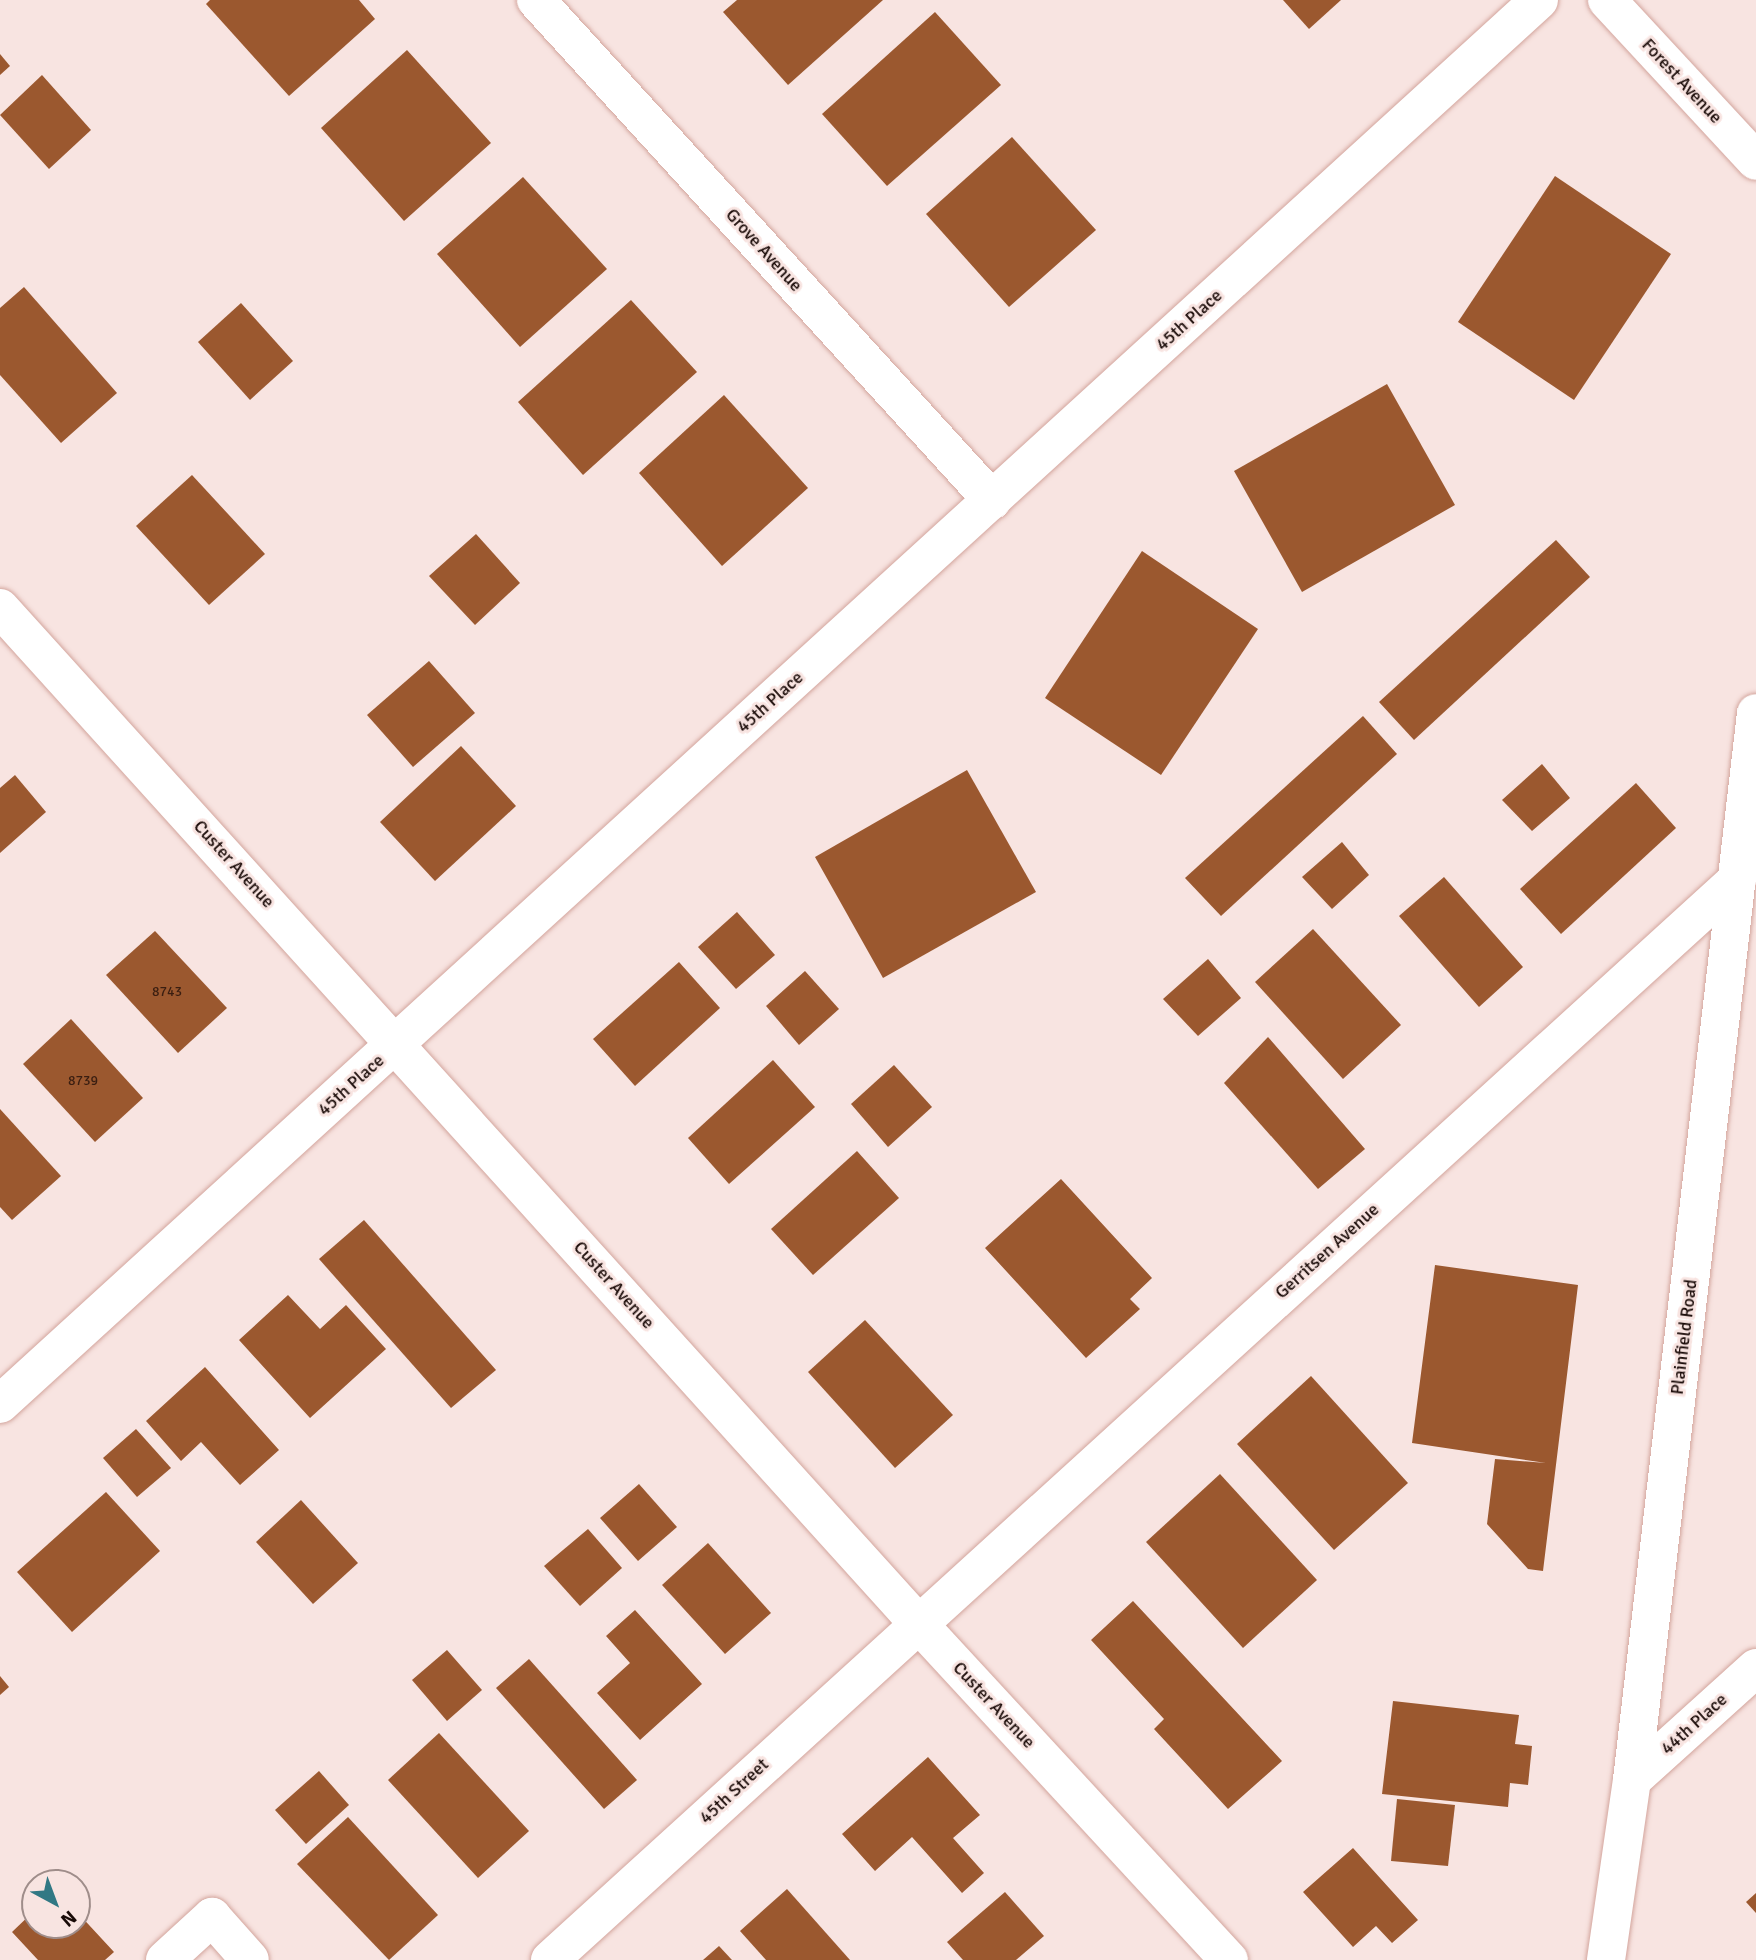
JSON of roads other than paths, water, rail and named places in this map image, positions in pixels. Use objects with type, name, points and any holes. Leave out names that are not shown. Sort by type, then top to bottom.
[{"type":"street","name":"Grove Avenue","points":[[536,0],[992,500]]},
{"type":"street","name":"45th Place","points":[[0,1404],[1539,0]]},
{"type":"street","name":"Forest Avenue","points":[[1607,0],[1756,161]]},
{"type":"street","name":"Custer Avenue","points":[[0,608],[397,1043],[917,1622],[1229,1960]]},
{"type":"street","name":"Plainfield Road","points":[[1606,1960],[1632,1780],[1756,713]]},
{"type":"street","name":"Gerritsen Avenue","points":[[917,1622],[1737,880]]},
{"type":"street","name":"45th Street","points":[[550,1960],[917,1622]]},
{"type":"street","name":"44th Place","points":[[1632,1780],[1756,1668]]},
{"type":"street","points":[[165,1960],[212,1917],[250,1960]]}]
